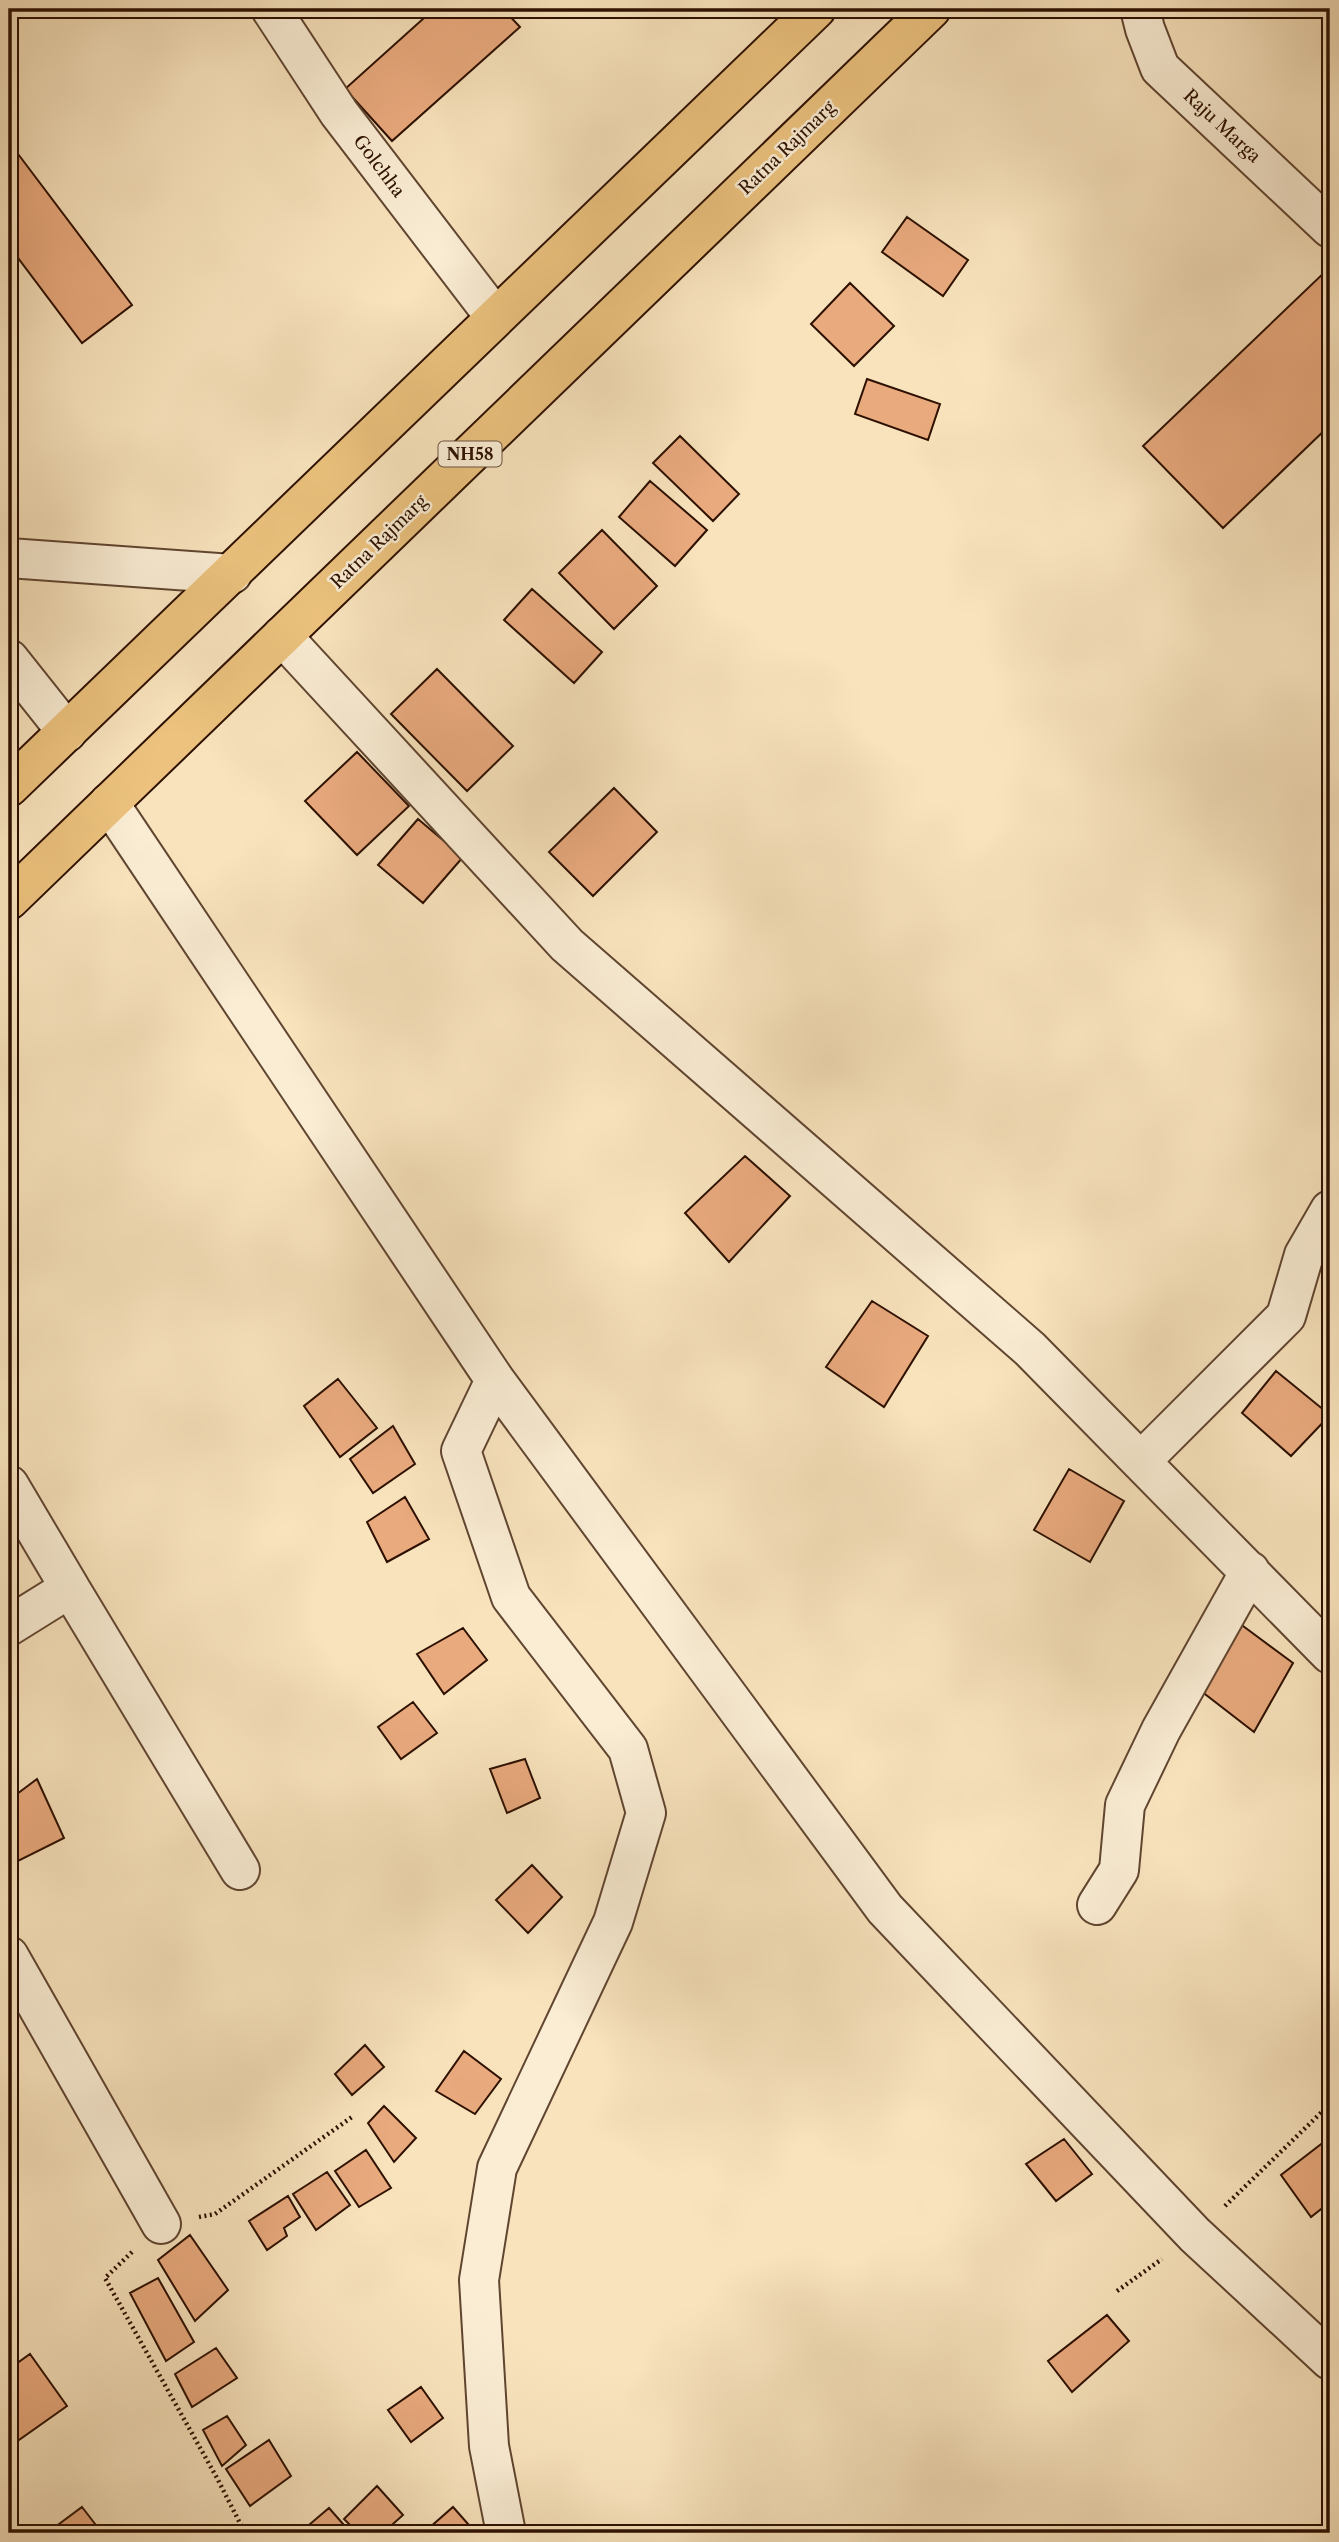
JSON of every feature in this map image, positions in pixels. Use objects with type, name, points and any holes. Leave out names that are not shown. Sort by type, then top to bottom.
[{"type":"highway","points":[[9,788],[817,9]]},
{"type":"highway","name":"Ratna Rajmarg","points":[[9,900],[931,9]]},
{"type":"street","name":"Golchha","points":[[271,9],[339,113],[495,317]]},
{"type":"street","name":"Raju Marga","points":[[1140,9],[1160,68],[1330,228]]},
{"type":"street","points":[[9,558],[232,574]]},
{"type":"street","points":[[282,636],[567,945],[1030,1349],[1330,1654]]},
{"type":"street","points":[[9,659],[67,732]]},
{"type":"street","points":[[109,803],[495,1380],[885,1909],[1195,2235],[1330,2360]]},
{"type":"street","points":[[1141,1461],[1286,1316],[1304,1255],[1330,1210]]},
{"type":"street","points":[[495,1380],[461,1451],[511,1597],[628,1749],[646,1813],[613,1922],[497,2168],[479,2280],[489,2446],[506,2533]]},
{"type":"street","points":[[9,1485],[240,1870]]},
{"type":"street","points":[[1097,1906],[1119,1870],[1125,1804],[1161,1730],[1250,1571]]},
{"type":"street","points":[[9,1626],[70,1588]]},
{"type":"street","points":[[9,1956],[161,2224]]},
{"type":"path","points":[[1117,2291],[1195,2235],[1330,2105]]},
{"type":"path","points":[[245,2533],[105,2278],[161,2224],[215,2214],[352,2117]]},
{"type":"building","points":[[434,9],[503,9],[520,27],[392,141],[345,89]]},
{"type":"building","points":[[9,142],[132,305],[82,343],[9,246]]},
{"type":"building","points":[[907,217],[968,260],[943,296],[882,252]]},
{"type":"building","points":[[1330,267],[1330,425],[1223,528],[1143,446]]},
{"type":"building","points":[[850,283],[894,326],[854,366],[811,324]]},
{"type":"building","points":[[867,379],[940,404],[928,440],[855,414]]},
{"type":"building","points":[[680,436],[739,494],[713,521],[653,463]]},
{"type":"building","points":[[650,481],[707,530],[675,566],[619,517]]},
{"type":"building","points":[[602,530],[657,586],[614,629],[559,573]]},
{"type":"building","points":[[532,589],[602,652],[574,683],[504,620]]},
{"type":"building","points":[[437,669],[513,746],[467,791],[391,714]]},
{"type":"building","points":[[357,752],[409,806],[357,855],[305,801]]},
{"type":"building","points":[[614,788],[657,832],[593,896],[549,852]]},
{"type":"building","points":[[418,819],[463,857],[423,903],[378,865]]},
{"type":"building","points":[[745,1156],[790,1196],[729,1262],[685,1213]]},
{"type":"building","points":[[872,1301],[928,1336],[884,1407],[826,1367]]},
{"type":"building","points":[[1276,1371],[1330,1415],[1291,1456],[1242,1413]]},
{"type":"building","points":[[338,1379],[377,1428],[340,1457],[304,1406]]},
{"type":"building","points":[[393,1426],[415,1464],[373,1493],[350,1459]]},
{"type":"building","points":[[1069,1469],[1124,1501],[1090,1562],[1034,1530]]},
{"type":"building","points":[[405,1497],[429,1539],[387,1562],[367,1522]]},
{"type":"building","points":[[1239,1623],[1293,1663],[1254,1732],[1201,1691]]},
{"type":"building","points":[[463,1628],[487,1660],[444,1694],[417,1654]]},
{"type":"building","points":[[413,1702],[437,1733],[401,1759],[378,1727]]},
{"type":"building","points":[[525,1759],[540,1798],[507,1813],[490,1769]]},
{"type":"building","points":[[37,1779],[64,1838],[12,1864],[9,1858],[9,1800]]},
{"type":"building","points":[[532,1865],[562,1897],[528,1933],[496,1900]]},
{"type":"building","points":[[365,2045],[384,2067],[352,2095],[335,2074]]},
{"type":"building","points":[[464,2051],[501,2079],[475,2114],[436,2091]]},
{"type":"building","points":[[384,2106],[416,2138],[394,2162],[368,2123]]},
{"type":"building","points":[[1329,2138],[1330,2202],[1311,2217],[1281,2175]]},
{"type":"building","points":[[1064,2139],[1092,2174],[1056,2201],[1026,2164]]},
{"type":"building","points":[[366,2150],[391,2188],[359,2207],[335,2171]]},
{"type":"building","points":[[327,2172],[350,2205],[316,2230],[293,2194]]},
{"type":"building","points":[[288,2196],[300,2217],[284,2228],[287,2236],[267,2250],[249,2221]]},
{"type":"building","points":[[190,2235],[228,2290],[195,2321],[158,2260]]},
{"type":"building","points":[[158,2278],[194,2342],[166,2361],[130,2293]]},
{"type":"building","points":[[1107,2315],[1129,2341],[1072,2392],[1048,2361]]},
{"type":"building","points":[[216,2348],[237,2378],[192,2407],[175,2374]]},
{"type":"building","points":[[30,2354],[67,2406],[9,2447],[9,2369]]},
{"type":"building","points":[[421,2387],[443,2418],[411,2442],[388,2410]]},
{"type":"building","points":[[227,2416],[246,2445],[222,2466],[203,2430]]},
{"type":"building","points":[[269,2440],[291,2476],[250,2506],[226,2469]]},
{"type":"building","points":[[377,2486],[403,2515],[383,2533],[358,2533],[344,2519]]},
{"type":"building","points":[[82,2507],[102,2533],[47,2533]]},
{"type":"building","points":[[453,2507],[476,2533],[431,2533],[428,2529]]},
{"type":"building","points":[[329,2508],[351,2533],[306,2533],[303,2530]]}]
